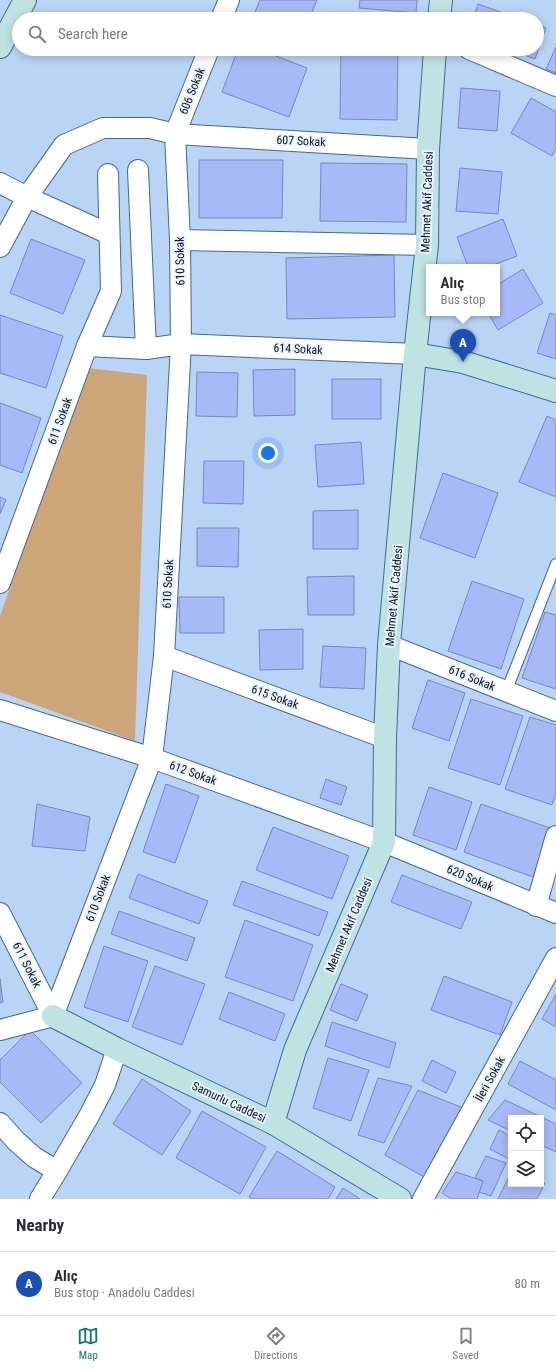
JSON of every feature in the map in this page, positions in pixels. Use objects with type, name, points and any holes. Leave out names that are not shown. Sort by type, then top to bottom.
[{"type":"street","points":[[19,12],[25,0]]},
{"type":"street","points":[[224,12],[229,0]]},
{"type":"street","points":[[440,12],[441,0]]},
{"type":"street","points":[[0,47],[12,24]]},
{"type":"street","name":"606 Sokak","points":[[175,134],[206,56]]},
{"type":"street","name":"Mehmet Akif Caddesi","points":[[273,1123],[295,1050],[384,842],[385,738],[389,645],[414,354],[427,245],[428,149],[435,56]]},
{"type":"street","points":[[485,56],[556,86]]},
{"type":"street","name":"607 Sokak","points":[[0,247],[27,197],[64,145],[102,128],[150,128],[175,134],[428,149]]},
{"type":"street","name":"610 Sokak","points":[[53,1016],[152,758],[164,656],[181,344],[180,240],[175,134]]},
{"type":"street","points":[[138,170],[146,349]]},
{"type":"street","name":"611 Sokak","points":[[0,584],[87,346],[111,291],[108,174]]},
{"type":"street","points":[[0,183],[27,197],[110,234]]},
{"type":"street","points":[[180,240],[427,245]]},
{"type":"street","points":[[87,346],[146,349],[181,344]]},
{"type":"street","name":"614 Sokak","points":[[181,344],[414,354]]},
{"type":"street","points":[[414,354],[463,362],[556,391]]},
{"type":"street","name":"616 Sokak","points":[[389,645],[506,692],[556,710]]},
{"type":"street","name":"615 Sokak","points":[[164,656],[385,738]]},
{"type":"street","name":"612 Sokak","points":[[0,710],[152,758],[384,842]]},
{"type":"street","points":[[536,906],[556,836]]},
{"type":"street","name":"620 Sokak","points":[[384,842],[556,913]]},
{"type":"street","name":"611 Sokak","points":[[0,913],[53,1016]]},
{"type":"street","name":"İleri Sokak","points":[[424,1199],[556,958]]},
{"type":"street","points":[[0,1030],[2,1028],[53,1016]]},
{"type":"street","name":"Samurlu Caddesi","points":[[53,1016],[117,1049],[273,1123],[400,1199]]},
{"type":"street","points":[[40,1199],[89,1116],[105,1085],[117,1049]]},
{"type":"street","points":[[0,1123],[16,1141],[34,1157],[57,1171]]},
{"type":"lane","points":[[506,692],[556,564]]},
{"type":"shaded area","points":[[88,368],[147,375],[135,741],[0,692],[0,616]]},
{"type":"building","points":[[260,0],[317,0],[312,12],[255,12]]},
{"type":"building","points":[[360,0],[417,0],[416,12],[359,8]]},
{"type":"building","points":[[478,4],[500,12],[475,12]]},
{"type":"building","points":[[556,47],[556,73],[546,69]]},
{"type":"building","points":[[235,56],[276,56],[307,68],[289,117],[222,92]]},
{"type":"building","points":[[341,56],[398,56],[397,120],[340,119]]},
{"type":"building","points":[[527,56],[536,56],[535,59]]},
{"type":"building","points":[[461,88],[500,91],[497,131],[458,128]]},
{"type":"building","points":[[531,98],[556,112],[556,148],[552,156],[511,133]]},
{"type":"building","points":[[199,160],[283,160],[282,218],[199,218]]},
{"type":"building","points":[[321,163],[407,164],[406,222],[320,221]]},
{"type":"building","points":[[460,168],[502,172],[498,214],[456,211]]},
{"type":"building","points":[[503,219],[517,256],[496,264],[467,264],[457,237]]},
{"type":"building","points":[[31,239],[85,260],[63,314],[10,293]]},
{"type":"building","points":[[394,255],[395,317],[287,319],[286,258]]},
{"type":"building","points":[[523,269],[543,303],[498,330],[490,316],[500,316],[500,283]]},
{"type":"building","points":[[550,313],[556,315],[556,359],[537,353]]},
{"type":"building","points":[[0,315],[63,336],[46,388],[0,373]]},
{"type":"building","points":[[295,369],[295,415],[254,416],[253,370]]},
{"type":"building","points":[[197,372],[238,373],[237,417],[196,416]]},
{"type":"building","points":[[332,379],[381,379],[381,419],[332,419]]},
{"type":"building","points":[[0,403],[41,418],[22,473],[0,465]]},
{"type":"building","points":[[547,416],[556,420],[556,497],[519,482]]},
{"type":"building","points":[[361,442],[364,484],[318,487],[315,445]]},
{"type":"building","points":[[204,461],[244,461],[243,504],[203,503]]},
{"type":"building","points":[[443,473],[498,493],[475,558],[420,538]]},
{"type":"building","points":[[0,497],[6,500],[0,514]]},
{"type":"building","points":[[358,510],[358,549],[313,549],[313,511]]},
{"type":"building","points":[[197,528],[239,528],[238,567],[197,566]]},
{"type":"building","points":[[354,576],[354,615],[308,615],[307,577]]},
{"type":"building","points":[[472,581],[524,599],[501,669],[448,651]]},
{"type":"building","points":[[179,597],[224,597],[224,633],[180,633]]},
{"type":"building","points":[[545,612],[556,615],[556,689],[522,678]]},
{"type":"building","points":[[303,629],[303,669],[260,670],[259,630]]},
{"type":"building","points":[[323,646],[366,648],[364,689],[320,687]]},
{"type":"building","points":[[428,680],[465,693],[449,741],[412,728]]},
{"type":"building","points":[[471,699],[523,716],[500,785],[448,768]]},
{"type":"building","points":[[530,717],[556,725],[556,793],[552,805],[505,789]]},
{"type":"building","points":[[326,779],[347,787],[341,805],[320,798]]},
{"type":"building","points":[[166,784],[199,796],[175,863],[143,852]]},
{"type":"building","points":[[429,787],[472,802],[456,850],[413,835]]},
{"type":"building","points":[[37,804],[90,817],[85,851],[32,846]]},
{"type":"building","points":[[481,804],[550,828],[533,877],[464,852]]},
{"type":"building","points":[[273,827],[349,856],[332,899],[256,870]]},
{"type":"building","points":[[138,874],[208,901],[199,924],[129,898]]},
{"type":"building","points":[[402,875],[472,902],[461,929],[391,902]]},
{"type":"building","points":[[242,881],[328,912],[319,936],[233,905]]},
{"type":"building","points":[[119,911],[195,938],[187,961],[111,934]]},
{"type":"building","points":[[245,920],[313,945],[293,1001],[225,977]]},
{"type":"building","points":[[104,946],[148,961],[128,1022],[84,1007]]},
{"type":"building","points":[[155,966],[205,984],[182,1045],[132,1027]]},
{"type":"building","points":[[444,976],[512,1002],[500,1035],[431,1010]]},
{"type":"building","points":[[0,979],[3,1002],[0,1003]]},
{"type":"building","points":[[341,984],[368,995],[357,1021],[330,1010]]},
{"type":"building","points":[[229,992],[285,1014],[275,1041],[219,1019]]},
{"type":"building","points":[[556,994],[556,1027],[542,1019]]},
{"type":"building","points":[[332,1022],[396,1043],[389,1068],[325,1046]]},
{"type":"building","points":[[30,1030],[82,1083],[41,1123],[0,1082],[0,1060]]},
{"type":"building","points":[[328,1058],[369,1070],[351,1121],[313,1108]]},
{"type":"building","points":[[432,1060],[456,1072],[446,1093],[422,1081]]},
{"type":"building","points":[[520,1061],[556,1080],[556,1110],[508,1084]]},
{"type":"building","points":[[378,1078],[412,1086],[384,1143],[358,1135]]},
{"type":"building","points":[[142,1079],[191,1111],[162,1155],[113,1124]]},
{"type":"building","points":[[418,1090],[463,1108],[426,1178],[385,1155]]},
{"type":"building","points":[[505,1100],[537,1115],[508,1115],[508,1130],[488,1120]]},
{"type":"building","points":[[202,1111],[266,1147],[240,1194],[176,1158]]},
{"type":"building","points":[[544,1118],[556,1124],[556,1152],[544,1146]]},
{"type":"building","points":[[499,1130],[508,1134],[508,1158],[490,1149]]},
{"type":"building","points":[[277,1151],[335,1187],[328,1199],[252,1199],[249,1197]]},
{"type":"building","points":[[486,1156],[506,1163],[491,1196],[479,1192],[483,1181],[475,1178]]},
{"type":"building","points":[[456,1172],[483,1181],[477,1199],[451,1199],[442,1193]]},
{"type":"building","points":[[508,1178],[508,1187],[543,1187],[537,1199],[498,1199]]},
{"type":"building","points":[[343,1188],[360,1199],[336,1199]]},
{"type":"place","name":"Alıç","points":[[463,362]]}]
